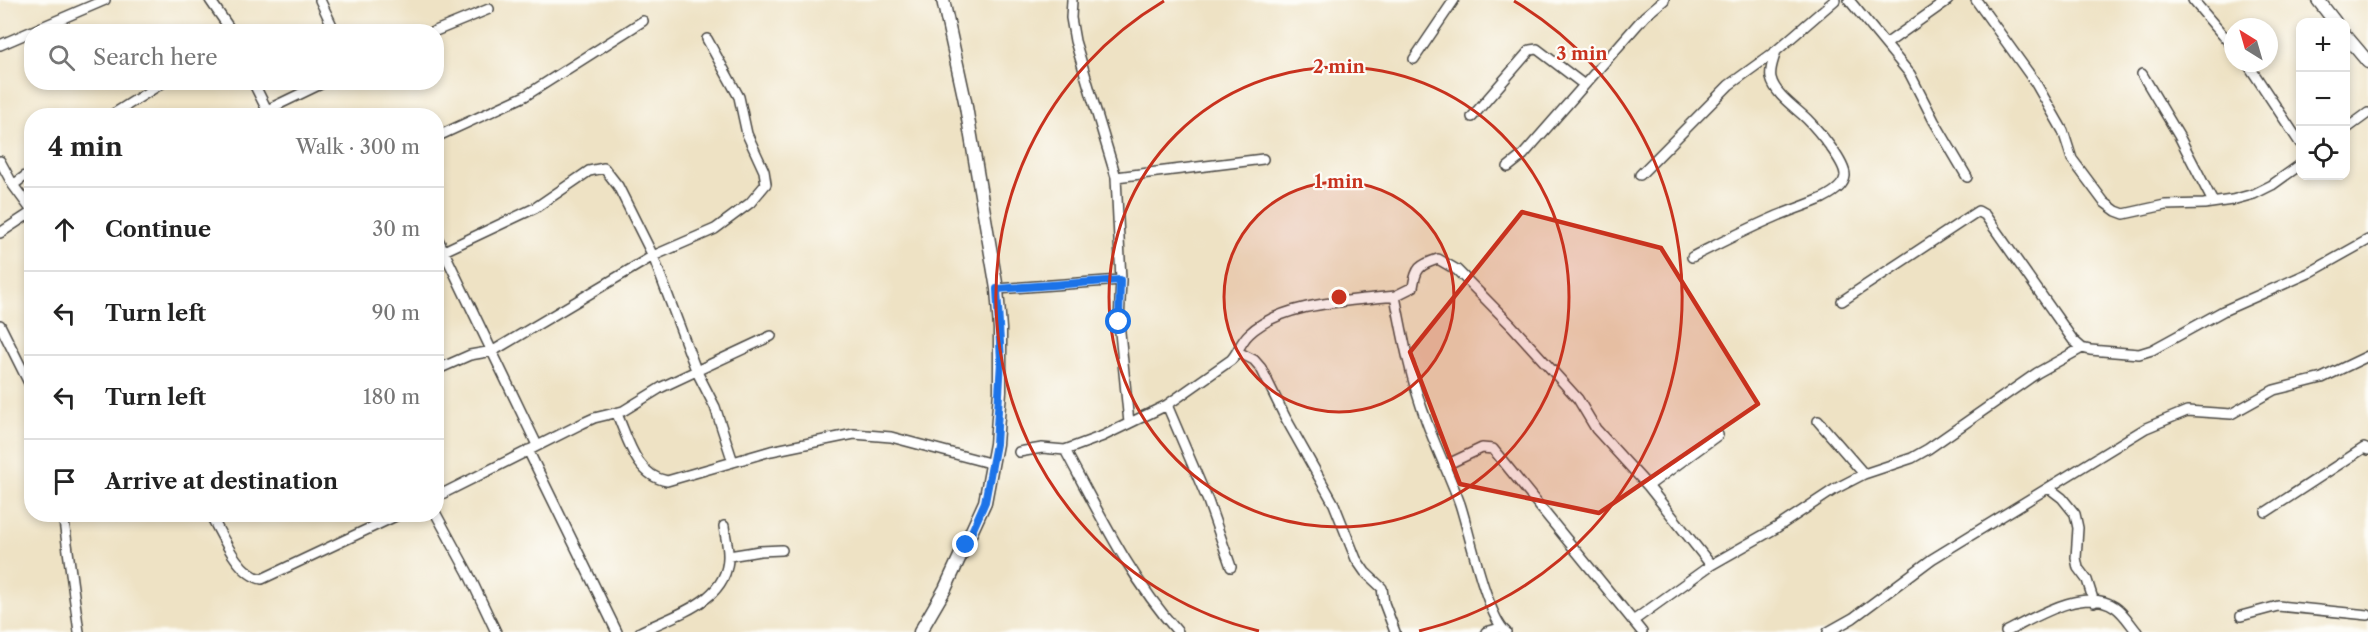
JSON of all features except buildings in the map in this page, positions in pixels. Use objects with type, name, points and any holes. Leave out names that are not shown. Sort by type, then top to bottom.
[{"type":"street","points":[[49,24],[105,0]]},
{"type":"street","points":[[210,0],[226,24]]},
{"type":"street","points":[[320,0],[331,24]]},
{"type":"street","points":[[925,630],[985,502],[993,464],[1000,391],[1000,329],[997,289],[965,101],[943,0]]},
{"type":"street","points":[[1072,0],[1071,18],[1075,40],[1116,177],[1120,280],[1119,322],[1129,423]]},
{"type":"street","points":[[1414,59],[1454,0]]},
{"type":"street","points":[[1508,167],[1523,155],[1645,16],[1664,0]]},
{"type":"street","points":[[1640,175],[1729,85],[1776,51],[1835,0]]},
{"type":"street","points":[[1849,0],[1915,82],[1934,121],[1967,177]]},
{"type":"street","points":[[1886,44],[1948,0]]},
{"type":"street","points":[[1976,0],[2035,82],[2063,131],[2072,159],[2110,208],[2124,214],[2165,205],[2232,200],[2254,194],[2296,168]]},
{"type":"street","points":[[2193,0],[2224,36]]},
{"type":"street","points":[[2318,0],[2332,18]]},
{"type":"street","points":[[444,27],[489,9]]},
{"type":"street","points":[[444,133],[525,96],[643,21]]},
{"type":"street","points":[[0,45],[24,35]]},
{"type":"street","points":[[444,366],[470,355],[493,351],[653,256],[715,229],[750,203],[766,184],[764,171],[747,134],[739,98],[707,39]]},
{"type":"street","points":[[2350,41],[2368,62]]},
{"type":"street","points":[[1472,117],[1530,50],[1536,49],[1583,84]]},
{"type":"street","points":[[1692,256],[1772,218],[1824,198],[1841,186],[1845,177],[1837,157],[1808,120],[1790,105],[1775,87],[1771,78],[1771,69],[1776,51]]},
{"type":"street","points":[[2253,72],[2296,136]]},
{"type":"street","points":[[2142,74],[2179,136],[2213,202]]},
{"type":"street","points":[[123,108],[151,90]]},
{"type":"street","points":[[257,90],[265,108]]},
{"type":"street","points":[[276,108],[310,90]]},
{"type":"street","points":[[2350,126],[2368,113]]},
{"type":"street","points":[[1116,177],[1263,159]]},
{"type":"street","points":[[0,161],[24,201]]},
{"type":"street","points":[[537,445],[444,251],[528,212],[589,171],[604,168],[618,186],[653,256],[696,370],[714,407],[733,462]]},
{"type":"street","points":[[13,185],[24,177]]},
{"type":"street","points":[[1842,301],[1978,211],[1985,216],[2060,324],[2082,348]]},
{"type":"street","points":[[0,233],[24,217]]},
{"type":"street","points":[[1634,621],[1711,564],[1776,528],[1835,489],[1864,474],[1912,458],[1929,449],[2037,373],[2082,348],[2117,353],[2144,353],[2223,311],[2309,273],[2368,240]]},
{"type":"street","points":[[1019,452],[1042,448],[1065,450],[1103,436],[1167,405],[1230,360],[1238,352],[1247,335],[1272,318],[1291,311],[1395,296],[1413,287],[1416,272],[1424,263],[1437,259],[1457,270],[1512,326],[1578,399],[1596,429],[1648,486],[1711,564]]},
{"type":"street","points":[[997,289],[1120,280]]},
{"type":"street","points":[[1395,296],[1414,383],[1466,524],[1488,600],[1503,630],[1486,632]]},
{"type":"street","points":[[0,325],[24,373]]},
{"type":"street","points":[[444,493],[594,418],[617,414],[662,387],[771,336]]},
{"type":"street","points":[[1238,352],[1254,360],[1261,368],[1285,417],[1334,504],[1356,559],[1365,572],[1382,588],[1384,603],[1395,632]]},
{"type":"street","points":[[1828,632],[1853,618],[1932,560],[2155,423],[2187,411],[2231,414],[2274,390],[2322,378],[2368,356]]},
{"type":"street","points":[[1167,405],[1208,501],[1231,567]]},
{"type":"street","points":[[617,414],[645,473],[667,481],[771,451],[841,435],[870,433],[993,464]]},
{"type":"street","points":[[1818,421],[1864,474]]},
{"type":"street","points":[[1648,486],[1718,435]]},
{"type":"street","points":[[1444,466],[1482,448],[1493,449],[1642,632]]},
{"type":"street","points":[[2266,512],[2364,448],[2368,450]]},
{"type":"street","points":[[528,450],[617,632]]},
{"type":"street","points":[[1065,450],[1135,579],[1178,632]]},
{"type":"street","points":[[2049,488],[2062,498],[2075,514],[2078,528],[2076,558],[2078,568],[2087,580],[2094,602]]},
{"type":"street","points":[[64,522],[79,632]]},
{"type":"street","points":[[215,522],[239,564],[247,573],[262,579],[383,522]]},
{"type":"street","points":[[440,522],[496,632]]},
{"type":"street","points":[[640,632],[708,599],[723,582],[729,556],[724,526]]},
{"type":"street","points":[[729,556],[782,550]]},
{"type":"street","points":[[2006,632],[2066,604],[2094,602],[2114,606],[2137,632]]},
{"type":"street","points":[[2241,616],[2278,606],[2368,615]]},
{"type":"highlighted area","points":[[1522,212],[1661,248],[1758,404],[1599,513],[1460,484],[1410,352]]},
{"type":"route","points":[[966,545],[985,502],[996,444],[1001,361],[997,289],[1120,280],[1119,322]]}]
